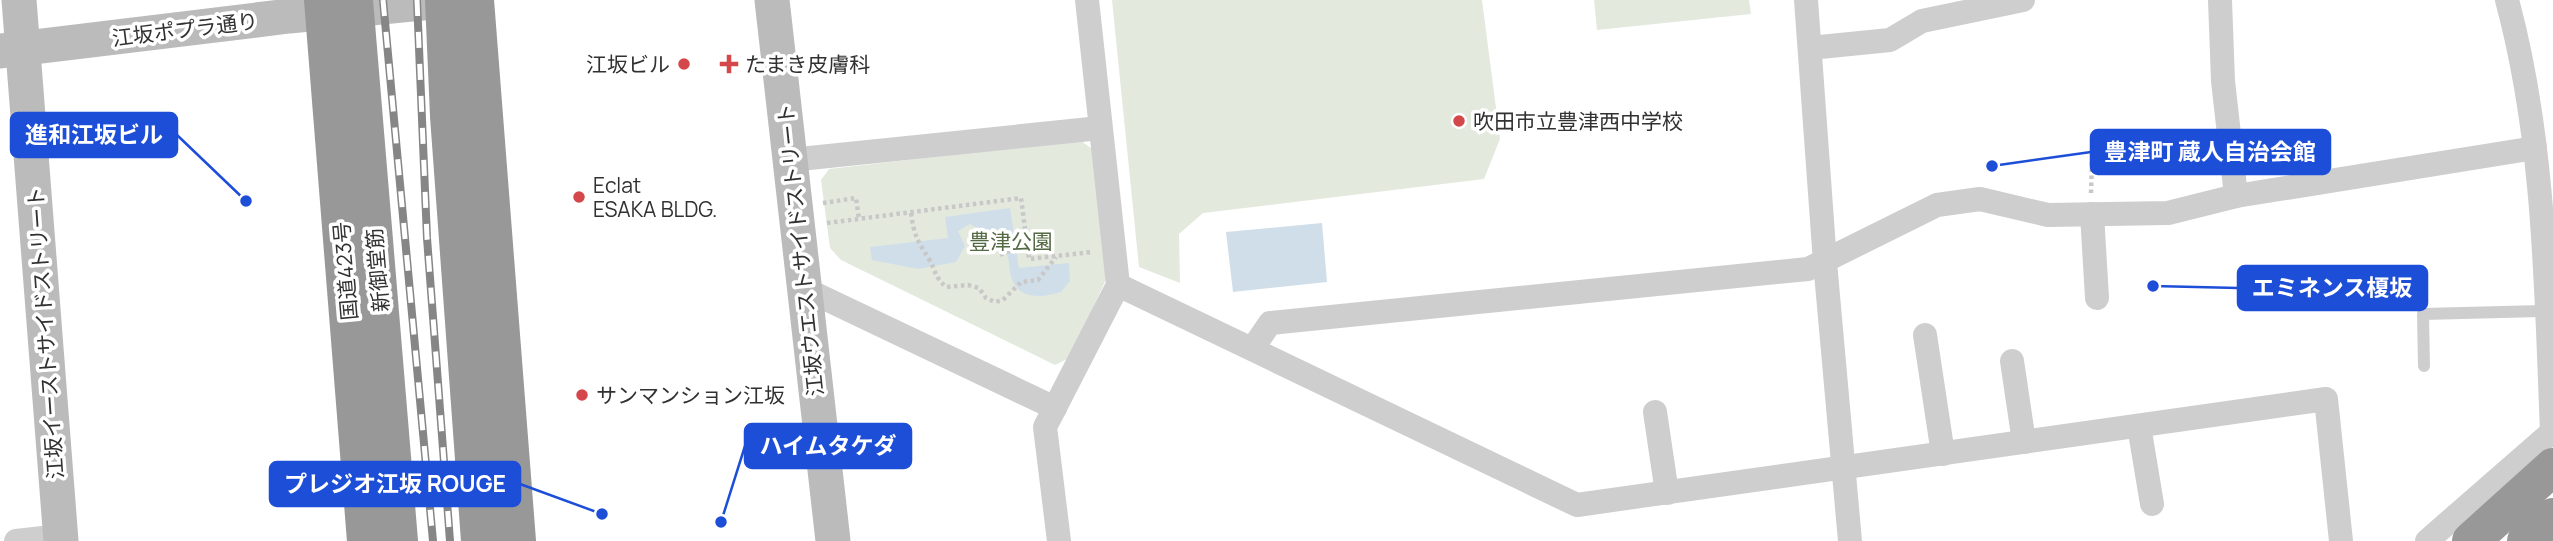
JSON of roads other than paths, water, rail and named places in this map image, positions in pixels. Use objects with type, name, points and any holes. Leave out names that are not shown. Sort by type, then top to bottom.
[{"type":"highway","points":[[444,0],[463,320],[480,541]]},
{"type":"highway","points":[[475,0],[488,137],[517,541]]},
{"type":"highway","name":"国道423号","points":[[334,4],[366,541]]},
{"type":"highway","name":"新御堂筋","points":[[334,4],[399,541]]},
{"type":"highway","points":[[2471,541],[2553,443]]},
{"type":"highway","points":[[2526,541],[2553,517]]},
{"type":"street","name":"江坂イーストサイドストリート","points":[[19,0],[11,50],[61,538]]},
{"type":"street","name":"江坂ポプラ通り","points":[[11,50],[334,4],[453,0]]},
{"type":"street","name":"江坂ウエストサイドストリート","points":[[772,0],[833,541]]},
{"type":"street","points":[[1059,541],[1045,428],[1118,285],[1087,0]]},
{"type":"street","points":[[1806,0],[1825,262],[1850,541]]},
{"type":"street","points":[[1810,48],[1890,40],[1922,21],[1956,7],[2023,0]]},
{"type":"street","points":[[2220,0],[2223,81],[2236,196]]},
{"type":"street","points":[[2427,541],[2553,443],[2542,159],[2507,0]]},
{"type":"street","points":[[790,160],[1100,128]]},
{"type":"street","points":[[478,379],[482,366],[474,230],[476,182],[488,137]]},
{"type":"street","points":[[1253,348],[1270,323],[1808,269],[1937,205],[1980,200],[2048,215],[2168,213],[2236,196],[2542,159]]},
{"type":"street","points":[[2092,214],[2097,298]]},
{"type":"street","points":[[1118,285],[1577,505],[2326,399],[2342,541]]},
{"type":"street","points":[[805,289],[1055,408]]},
{"type":"street","points":[[1925,335],[1943,454]]},
{"type":"street","points":[[2012,362],[2024,442]]},
{"type":"street","points":[[1655,412],[1667,492]]},
{"type":"street","points":[[2138,426],[2152,504]]},
{"type":"street","points":[[485,492],[493,502],[496,541]]},
{"type":"street","points":[[16,541],[61,538]]},
{"type":"lane","points":[[2424,366],[2423,314],[2547,311]]},
{"type":"railway","points":[[383,0],[433,541]]},
{"type":"railway","points":[[417,0],[427,238],[450,541]]},
{"type":"place","name":"江坂ビル","points":[[684,64]]},
{"type":"place","name":"たまき皮膚科","points":[[729,64]]},
{"type":"place","name":"吹田市立豊津西中学校","points":[[1459,121]]},
{"type":"place","name":"豊津町 蔵人自治会館","points":[[1992,166]]},
{"type":"place","name":"Eclat ESAKA BLDG.","points":[[579,197]]},
{"type":"place","name":"進和江坂ビル","points":[[246,201]]},
{"type":"place","name":"エミネンス榎坂","points":[[2153,286]]},
{"type":"place","name":"サンマンション江坂","points":[[582,395]]},
{"type":"place","name":"プレジオ江坂 ROUGE","points":[[602,514]]},
{"type":"place","name":"ハイムタケダ","points":[[721,522]]},
{"type":"park label","name":"豊津公園","points":[[1011,241]]}]
